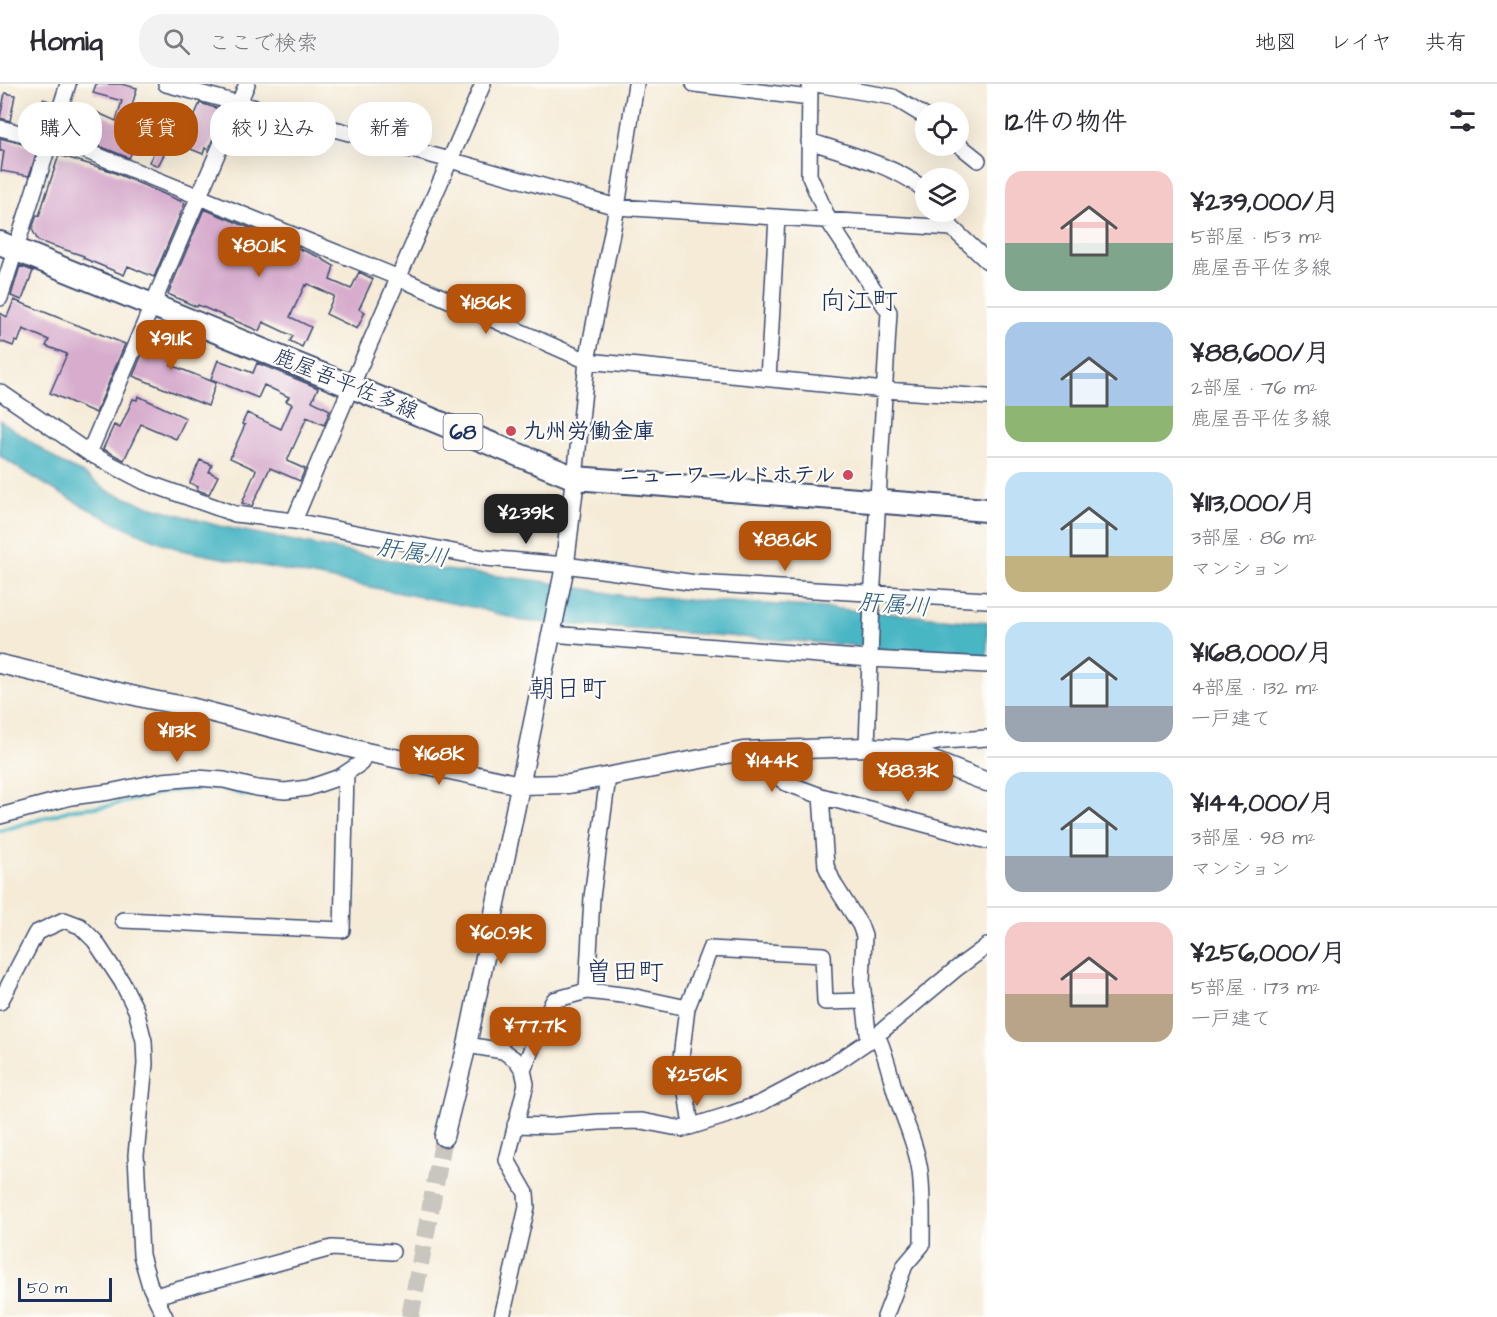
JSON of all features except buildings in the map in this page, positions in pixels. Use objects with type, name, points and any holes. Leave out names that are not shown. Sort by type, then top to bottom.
[{"type":"main road","name":"鹿屋吾平佐多線","points":[[7,246],[575,478],[987,510]]},
{"type":"street","points":[[62,102],[68,84]]},
{"type":"street","points":[[166,84],[236,102]]},
{"type":"street","points":[[240,102],[247,84]]},
{"type":"street","points":[[294,521],[350,386],[483,84]]},
{"type":"street","points":[[444,1137],[467,1045],[564,568],[587,361],[617,207],[636,84]]},
{"type":"street","points":[[694,84],[812,89],[893,97],[915,110]]},
{"type":"street","points":[[812,89],[808,141],[809,175],[829,220],[889,312],[872,597],[867,747]]},
{"type":"street","points":[[0,128],[18,132]]},
{"type":"street","points":[[336,129],[617,207],[952,228]]},
{"type":"street","points":[[808,141],[847,153],[892,171],[915,184]]},
{"type":"street","points":[[969,153],[978,160]]},
{"type":"street","points":[[0,298],[7,246],[44,156]]},
{"type":"street","points":[[99,156],[399,278],[587,361],[885,390],[987,397]]},
{"type":"street","points":[[89,453],[217,156]]},
{"type":"street","points":[[768,379],[777,217]]},
{"type":"street","points":[[948,222],[987,261]]},
{"type":"street","points":[[0,392],[89,453],[145,482],[235,514],[294,521],[485,558],[564,568],[696,583],[872,597],[987,600]]},
{"type":"street","points":[[552,629],[987,665]]},
{"type":"street","points":[[0,664],[148,699],[190,706],[366,752],[520,785],[569,784],[743,751],[867,747],[903,749],[943,741],[987,738]]},
{"type":"street","points":[[903,749],[987,782]]},
{"type":"street","points":[[743,751],[786,783],[821,795],[987,841]]},
{"type":"street","points":[[0,816],[71,797],[162,781],[197,778],[224,780],[257,788],[285,791],[308,788],[346,774],[361,763],[366,752]]},
{"type":"street","points":[[123,920],[342,930],[346,774]]},
{"type":"street","points":[[587,991],[592,897],[608,777]]},
{"type":"street","points":[[821,795],[826,866],[864,936],[862,982],[864,1001],[873,1038],[884,1050],[920,1170],[922,1245],[905,1265],[885,1317]]},
{"type":"street","points":[[0,1002],[36,933],[64,920],[80,926],[94,940],[122,982],[136,1010],[144,1041],[145,1064],[136,1155],[141,1255],[165,1317]]},
{"type":"street","points":[[514,1125],[551,1126],[642,1121],[683,1129],[761,1103],[834,1064],[873,1038],[987,946]]},
{"type":"street","points":[[691,1126],[681,1058],[687,1008],[710,949],[823,955],[825,1002],[864,1001]]},
{"type":"street","points":[[502,1317],[527,1207],[526,1193],[507,1160],[526,1084],[524,1070],[545,1016],[554,1000],[587,991],[631,996],[687,1008]]},
{"type":"street","points":[[467,1045],[503,1051],[517,1061],[524,1070]]},
{"type":"street","points":[[155,1296],[332,1248],[392,1252]]},
{"type":"water","points":[[0,420],[63,464],[83,473],[110,492],[142,504],[219,526],[429,568],[541,581],[624,596],[828,608],[987,622],[987,657],[522,621],[477,608],[181,550],[133,531],[88,509],[0,456]]},
{"type":"waterway","points":[[0,831],[74,809],[108,806],[169,791],[219,787],[243,795],[256,795]]},
{"type":"tunnel","points":[[410,1317],[444,1137]]},
{"type":"place","name":"九州労働金庫","points":[[511,431]]},
{"type":"place","name":"ニューワールドホテル","points":[[848,475]]},
{"type":"district","name":"向江町","points":[[859,301]]},
{"type":"district","name":"朝日町","points":[[568,689]]},
{"type":"district","name":"曽田町","points":[[625,972]]},
{"type":"water label","name":"肝属川","points":[[413,553]]},
{"type":"water label","name":"肝属川","points":[[894,605]]}]
